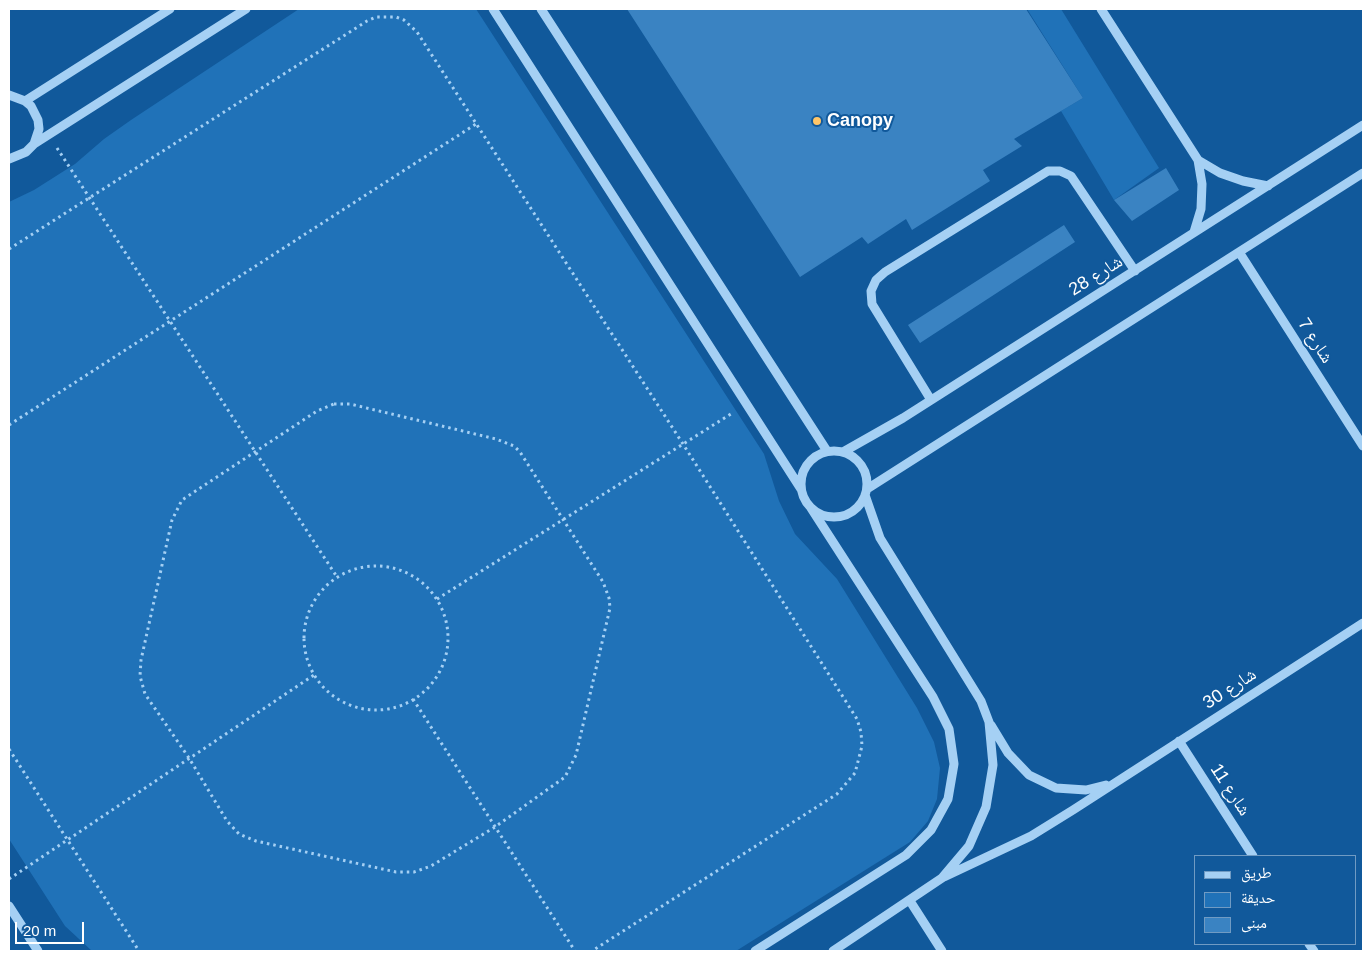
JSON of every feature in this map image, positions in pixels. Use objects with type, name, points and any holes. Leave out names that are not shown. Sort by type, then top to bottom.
[{"type":"street","points":[[25,101],[170,9]]},
{"type":"street","points":[[9,159],[26,152],[34,144],[246,9]]},
{"type":"street","points":[[493,9],[801,488]]},
{"type":"street","points":[[541,9],[827,452]]},
{"type":"street","points":[[1101,9],[1198,160],[1202,192],[1194,232]]},
{"type":"street","points":[[9,87],[12,96],[25,101],[35,113],[39,129],[34,144]]},
{"type":"street","name":"شارع 28","points":[[843,452],[931,400],[1363,125]]},
{"type":"street","points":[[1198,160],[1220,172],[1243,181],[1268,186]]},
{"type":"street","points":[[931,400],[872,304],[871,292],[876,280],[894,266],[1037,176],[1048,171],[1060,171],[1071,176],[1080,185],[1135,270]]},
{"type":"street","points":[[811,508],[831,517],[842,516],[852,512],[866,492],[1363,173]]},
{"type":"street","name":"شارع 7","points":[[1239,252],[1363,446]]},
{"type":"street","points":[[755,951],[906,855],[931,830],[948,798],[954,764],[949,729],[933,697],[804,499],[801,479],[810,461],[827,452],[843,452],[854,457],[862,466],[867,477],[866,492],[880,538],[970,681],[989,722],[993,765],[986,807],[969,846],[942,878],[833,951]]},
{"type":"street","name":"شارع 30","points":[[942,878],[1030,836],[1363,623]]},
{"type":"street","name":"شارع 30","points":[[989,722],[1008,753],[1029,775],[1056,788],[1086,790],[1114,782]]},
{"type":"street","name":"شارع 11","points":[[1179,741],[1252,855]]},
{"type":"street","points":[[910,901],[942,951]]},
{"type":"street","points":[[9,906],[38,951]]},
{"type":"path","points":[[9,249],[358,26],[376,17],[396,17],[411,26],[683,444],[856,719],[862,746],[860,760],[851,779],[837,794],[592,951]]},
{"type":"path","points":[[9,425],[476,124]]},
{"type":"path","points":[[49,135],[337,577]]},
{"type":"path","points":[[334,404],[350,404],[496,439],[514,446],[520,452],[607,590],[610,608],[572,767],[556,785],[495,827],[423,870],[405,873],[265,843],[239,834],[227,821],[189,758],[145,694],[140,676],[143,651],[175,510],[188,494],[255,451],[325,407],[334,404]]},
{"type":"path","points":[[437,599],[747,404]]},
{"type":"path","points":[[367,566],[384,566],[414,576],[427,586],[437,599],[444,614],[447,646],[443,662],[426,689],[413,699],[383,710],[366,709],[336,698],[314,675],[305,645],[308,614],[325,587],[337,577],[367,566]]},
{"type":"path","points":[[9,878],[314,675]]},
{"type":"path","points":[[413,699],[575,951]]},
{"type":"path","points":[[9,749],[139,951]]},
{"type":"green space","points":[[299,9],[476,9],[764,454],[779,501],[795,534],[837,579],[917,708],[934,742],[940,768],[937,799],[928,821],[910,842],[736,951],[92,951],[65,926],[9,839],[9,202],[34,190],[75,164],[104,139],[131,120]]},
{"type":"green space","points":[[1027,9],[1061,9],[1159,168],[1114,200],[1061,111],[1083,98]]},
{"type":"building","points":[[627,9],[1026,9],[1083,98],[1014,139],[1022,146],[983,170],[990,181],[912,230],[906,219],[868,244],[862,237],[800,277]]},
{"type":"building","points":[[1166,168],[1179,190],[1132,221],[1114,200]]},
{"type":"building","points":[[1064,225],[1075,242],[920,343],[908,325]]},
{"type":"place","name":"Canopy","points":[[817,121]]}]
